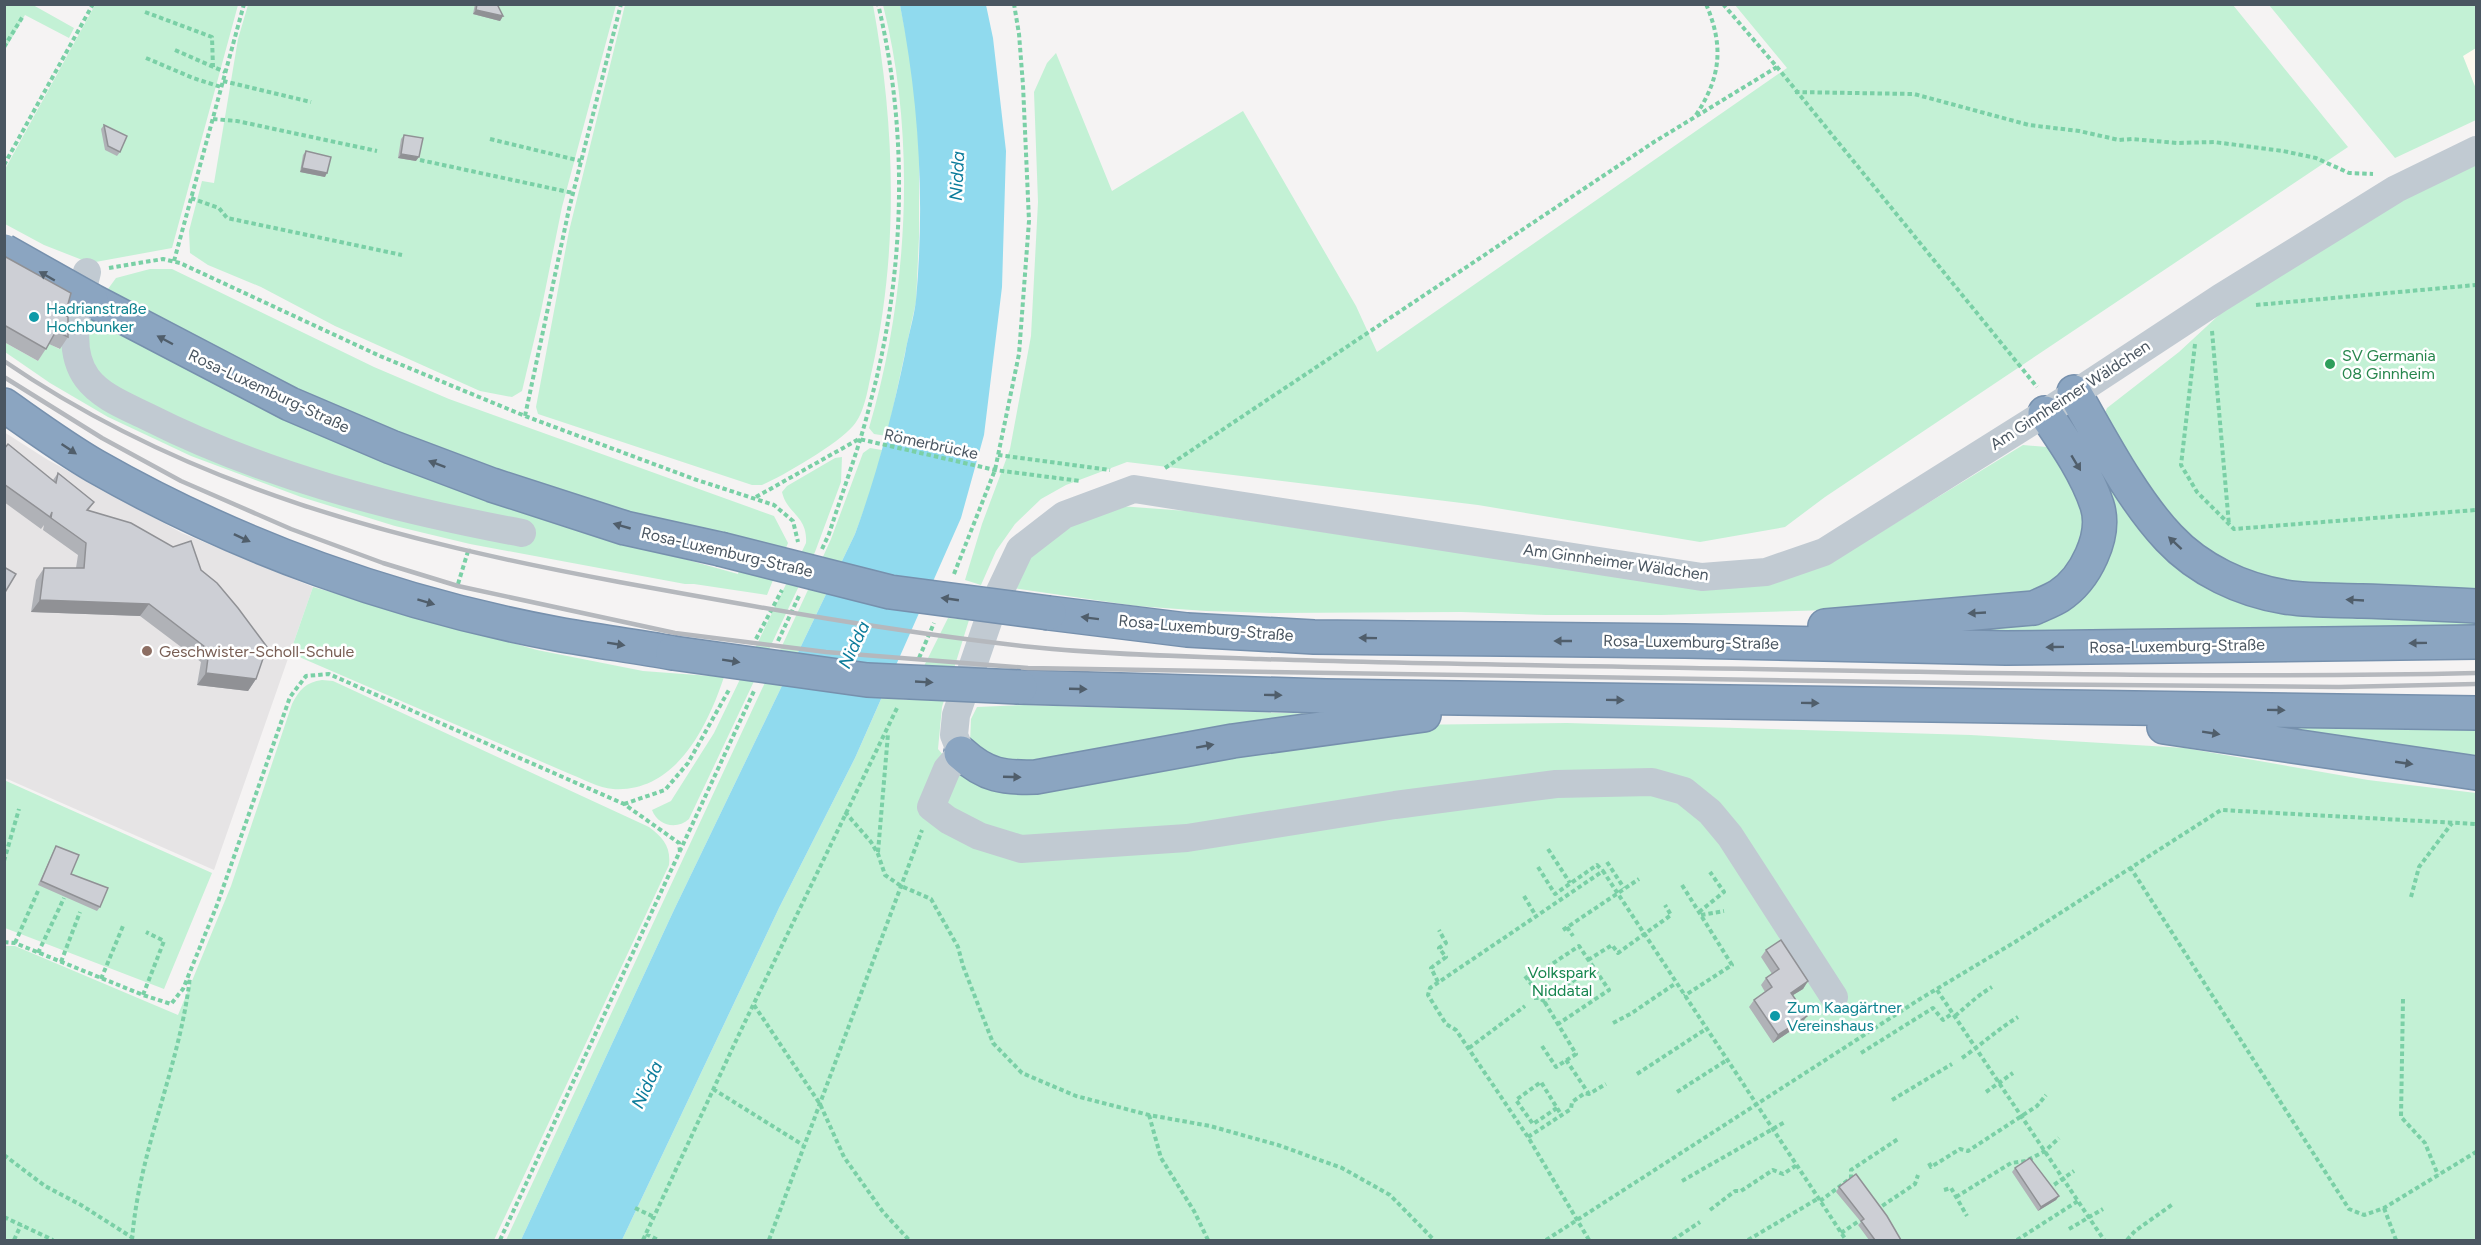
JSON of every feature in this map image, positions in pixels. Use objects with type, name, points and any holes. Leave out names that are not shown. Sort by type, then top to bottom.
[{"type":"highway","name":"Rosa-Luxemburg-Straße","points":[[4,252],[89,286],[290,404],[391,447],[492,485],[625,528],[720,549],[890,592],[1186,630],[1314,637],[1685,641],[2006,648],[2476,642]]},
{"type":"highway","points":[[2061,387],[2169,539],[2221,578],[2286,597],[2476,606]]},
{"type":"highway","points":[[1685,641],[1936,615],[2001,612],[2034,608],[2060,596],[2091,562],[2098,535],[2098,507],[2085,479],[2036,398]]},
{"type":"highway","points":[[12,410],[93,465],[172,506],[254,544],[329,573],[443,608],[555,634],[867,680],[1185,694],[2476,713]]},
{"type":"highway","points":[[961,753],[993,774],[1008,777],[1036,777],[1257,737],[1570,699]]},
{"type":"highway","points":[[2007,707],[2100,723],[2182,728],[2476,773]]},
{"type":"street","name":"Am Ginnheimer Wäldchen","points":[[961,753],[954,735],[956,715],[994,604],[1020,549],[1064,515],[1134,489],[1702,577],[1766,572],[1824,552],[2036,398],[2061,387],[2220,297],[2396,189],[2476,150]]},
{"type":"street","points":[[89,286],[75,320],[77,356],[87,378],[112,399],[191,439],[308,480],[418,513],[522,533]]},
{"type":"street","points":[[961,753],[947,769],[931,807],[948,820],[979,836],[1021,849],[1187,838],[1395,804],[1556,784],[1652,782],[1684,791],[1710,812],[1730,836],[1834,997]]},
{"type":"path","points":[[4,165],[93,4]]},
{"type":"path","points":[[174,261],[244,4]]},
{"type":"path","points":[[525,416],[573,193],[621,4]]},
{"type":"path","points":[[89,286],[163,259],[174,261],[380,356],[525,416],[694,478],[756,498],[860,439],[882,356],[899,214],[899,176],[892,84],[878,4]]},
{"type":"path","points":[[995,470],[1019,354],[1029,221],[1021,64],[1014,4]]},
{"type":"path","points":[[1694,118],[1713,86],[1716,72],[1716,38],[1713,20],[1706,4]]},
{"type":"path","points":[[1723,4],[1777,67],[2036,398],[2061,387]]},
{"type":"path","points":[[145,12],[212,37],[213,67]]},
{"type":"path","points":[[4,47],[23,16]]},
{"type":"path","points":[[175,50],[225,72]]},
{"type":"path","points":[[146,58],[221,87]]},
{"type":"path","points":[[1163,469],[1654,141],[1777,67]]},
{"type":"path","points":[[223,81],[311,102]]},
{"type":"path","points":[[1795,92],[1914,93],[2029,124],[2079,131],[2119,140],[2132,138],[2159,142],[2214,142],[2283,151],[2316,158],[2349,173],[2378,176],[2371,180]]},
{"type":"path","points":[[213,118],[377,151]]},
{"type":"path","points":[[490,139],[581,161]]},
{"type":"path","points":[[420,159],[573,193]]},
{"type":"path","points":[[191,198],[219,208],[227,218],[402,255]]},
{"type":"path","points":[[2254,305],[2476,285]]},
{"type":"path","points":[[2212,330],[2229,525]]},
{"type":"path","points":[[2196,342],[2193,351],[2181,465],[2197,492],[2234,529],[2476,510]]},
{"type":"path","name":"Römerbrücke","points":[[860,439],[873,444],[984,468],[1084,482]]},
{"type":"path","points":[[998,455],[1113,471]]},
{"type":"path","points":[[455,594],[465,570],[478,525]]},
{"type":"path","points":[[4,942],[15,943],[102,979],[171,1004],[183,988],[221,895],[290,697],[306,676],[329,674],[624,804],[679,843],[681,853],[500,1240]]},
{"type":"path","points":[[643,1240],[845,812],[888,731],[898,706]]},
{"type":"path","points":[[878,854],[888,731]]},
{"type":"path","points":[[769,1240],[931,807]]},
{"type":"path","points":[[4,861],[19,809]]},
{"type":"path","points":[[1546,1240],[2222,810],[2476,824]]},
{"type":"path","points":[[845,812],[871,842],[885,875],[901,886],[931,899],[958,947],[963,966],[993,1043],[1022,1073],[1076,1096],[1149,1115],[1210,1126],[1255,1138],[1342,1168],[1390,1195],[1434,1240]]},
{"type":"path","points":[[2411,897],[2419,867],[2452,822]]},
{"type":"path","points":[[1548,849],[1570,883]]},
{"type":"path","points":[[1607,862],[1624,888]]},
{"type":"path","points":[[1538,867],[1555,894],[1597,865],[1603,871],[1846,1240]]},
{"type":"path","points":[[2130,867],[2349,1209],[2364,1215],[2384,1208],[2476,1152]]},
{"type":"path","points":[[1588,1240],[1528,1137],[1469,1048],[1456,1030],[1446,1024],[1428,995],[1430,988],[1438,982],[1603,871]]},
{"type":"path","points":[[1700,914],[1724,892],[1710,872]]},
{"type":"path","points":[[1573,936],[1565,929],[1639,879]]},
{"type":"path","points":[[1682,885],[1732,964],[1684,996]]},
{"type":"path","points":[[15,943],[38,891]]},
{"type":"path","points":[[1524,896],[1536,916]]},
{"type":"path","points":[[38,953],[64,898]]},
{"type":"path","points":[[1588,960],[1612,945],[1618,952],[1645,934],[1671,915],[1665,906]]},
{"type":"path","points":[[1700,914],[1724,911]]},
{"type":"path","points":[[61,962],[80,912]]},
{"type":"path","points":[[102,979],[123,926]]},
{"type":"path","points":[[1438,930],[1446,943],[1439,948],[1446,957],[1431,968],[1438,982]]},
{"type":"path","points":[[143,995],[164,941],[146,932]]},
{"type":"path","points":[[1532,985],[1527,978],[1579,946],[1609,990],[1558,1024]]},
{"type":"path","points":[[1544,1001],[1593,967]]},
{"type":"path","points":[[133,1240],[135,1209],[150,1143],[186,1010],[191,970]]},
{"type":"path","points":[[1613,1023],[1676,983]]},
{"type":"path","points":[[1861,1053],[1933,1008],[1943,1020],[1992,987]]},
{"type":"path","points":[[1937,990],[2103,1238],[2094,1240]]},
{"type":"path","points":[[1534,998],[1544,1001],[1576,1054],[1556,1067],[1542,1046]]},
{"type":"path","points":[[2403,999],[2401,1117],[2425,1143],[2438,1175]]},
{"type":"path","points":[[754,1004],[820,1104],[843,1157],[883,1212],[909,1240]]},
{"type":"path","points":[[1469,1048],[1525,1006]]},
{"type":"path","points":[[1962,1058],[1988,1040],[1991,1034],[2018,1017]]},
{"type":"path","points":[[1637,1074],[1706,1029]]},
{"type":"path","points":[[1566,1060],[1589,1094]]},
{"type":"path","points":[[1677,1092],[1727,1060]]},
{"type":"path","points":[[1892,1100],[1952,1064]]},
{"type":"path","points":[[1986,1092],[2013,1073]]},
{"type":"path","points":[[1557,1108],[1533,1124],[1516,1100],[1541,1082],[1562,1116]]},
{"type":"path","points":[[1528,1137],[1562,1116],[1571,1109],[1572,1102],[1585,1093],[1589,1094],[1606,1084]]},
{"type":"path","points":[[713,1089],[803,1145]]},
{"type":"path","points":[[1929,1163],[1931,1167],[1960,1149],[1968,1151],[2037,1106],[2046,1095]]},
{"type":"path","points":[[1149,1115],[1161,1158],[1194,1211],[1208,1240]]},
{"type":"path","points":[[1682,1181],[1785,1122]]},
{"type":"path","points":[[1956,1197],[2011,1163],[2026,1161],[2045,1151],[2059,1138]]},
{"type":"path","points":[[1748,1240],[1819,1200],[1851,1178],[1851,1170],[1898,1139]]},
{"type":"path","points":[[4,1155],[45,1186],[81,1205],[133,1240]]},
{"type":"path","points":[[1710,1210],[1735,1191],[1741,1191],[1773,1170],[1783,1174],[1797,1165]]},
{"type":"path","points":[[2040,1194],[2074,1172]]},
{"type":"path","points":[[1841,1233],[1915,1184],[1918,1175]]},
{"type":"path","points":[[1944,1190],[1951,1188],[1967,1216]]},
{"type":"path","points":[[2017,1240],[2078,1201]]},
{"type":"path","points":[[2127,1240],[2134,1230],[2173,1204]]},
{"type":"path","points":[[635,1208],[654,1216]]},
{"type":"path","points":[[2384,1208],[2396,1240]]},
{"type":"path","points":[[2069,1229],[2103,1209]]},
{"type":"path","points":[[4,1217],[53,1240]]},
{"type":"path","points":[[1673,1240],[1700,1222]]},
{"type":"path","points":[[14,1240],[21,1225]]},
{"type":"path","points":[[646,1234],[658,1240]]},
{"type":"shaded area","points":[[2476,48],[2476,89],[2463,56]]},
{"type":"shaded area","name":"Geschwister-Scholl-Schule","points":[[4,432],[48,460],[182,533],[313,587],[214,870],[5,778]]},
{"type":"green space","points":[[5,4],[33,5],[74,28],[69,38],[25,15],[5,50]]},
{"type":"green space","points":[[95,5],[238,5],[172,248],[90,263],[44,245],[5,224],[4,171]]},
{"type":"green space","points":[[248,5],[616,5],[562,207],[522,391],[512,397],[480,391],[335,326],[261,287],[208,265],[190,253],[189,231],[202,181],[214,183],[238,39]]},
{"type":"green space","points":[[625,5],[873,5],[886,96],[891,188],[887,280],[881,325],[867,392],[857,421],[846,433],[810,458],[762,485],[752,485],[538,414],[536,407],[569,231]]},
{"type":"green space","points":[[883,5],[900,5],[912,64],[919,135],[919,237],[916,302],[887,436],[874,434],[869,428],[882,377],[900,271],[904,163],[901,109],[894,56]]},
{"type":"green space","points":[[1735,5],[2233,5],[2348,147],[1825,497],[1785,527],[1700,542],[1478,505],[1127,462],[1066,485],[1041,499],[1015,524],[996,551],[981,585],[965,580],[982,524],[1010,449],[1031,336],[1038,202],[1034,92],[1047,63],[1056,53],[1112,191],[1243,111],[1356,306],[1377,352],[1787,68]]},
{"type":"green space","points":[[2269,5],[2476,5],[2476,48],[2463,56],[2476,89],[2476,120],[2395,158]]},
{"type":"green space","name":"SV Germania 08 Ginnheim","points":[[2476,163],[2476,596],[2251,580],[2174,533],[2102,420],[2107,408],[2179,352],[2233,302],[2333,236]]},
{"type":"green space","points":[[150,269],[172,269],[374,367],[449,399],[774,516],[788,543],[767,595],[685,584],[470,544],[395,526],[301,497],[191,456],[108,417],[50,383],[5,352],[4,342],[38,361],[48,343],[59,349],[81,314],[230,391],[620,541],[738,574],[746,540],[711,538],[567,496],[407,436],[287,385],[122,299],[108,289],[116,278]]},
{"type":"green space","points":[[2079,431],[2185,566],[2476,614],[2476,626],[1911,632],[2000,621],[2097,566],[2074,434]]},
{"type":"green space","points":[[2023,445],[2047,447],[2065,463],[2079,485],[2089,533],[2053,589],[1936,607],[1661,615],[1461,612],[1272,613],[1136,606],[1012,588],[1037,548],[1106,505],[1187,511],[1625,578],[1830,563]]},
{"type":"green space","points":[[870,448],[882,450],[876,477],[855,534],[673,912],[521,1240],[506,1240],[807,592],[831,539],[863,453]]},
{"type":"green space","points":[[842,457],[841,482],[815,552],[689,819],[674,825],[663,823],[652,810],[671,801],[714,733],[806,543],[804,527],[788,505],[782,492],[787,486],[835,458]]},
{"type":"green space","points":[[313,587],[537,650],[643,671],[724,677],[698,736],[671,769],[654,780],[635,787],[608,788],[586,781],[290,653]]},
{"type":"green space","name":"Volkspark Niddatal","points":[[948,618],[969,620],[942,707],[938,749],[949,762],[969,776],[1400,725],[1567,723],[1971,735],[2185,748],[2368,780],[2476,793],[2476,1240],[622,1240],[779,908],[855,758],[882,697],[907,700]]},
{"type":"green space","points":[[322,680],[333,681],[649,827],[662,839],[669,853],[669,865],[494,1240],[5,1240],[5,946],[15,946],[178,1015],[231,886],[292,704],[304,688]]},
{"type":"green space","points":[[1024,705],[1319,714],[1004,771],[970,743],[971,719],[977,707]]},
{"type":"green space","points":[[2291,725],[2476,729],[2476,755],[2391,748],[2290,731]]},
{"type":"green space","points":[[4,780],[212,873],[164,989],[5,928]]},
{"type":"water","name":"Nidda","points":[[900,5],[986,5],[993,38],[1006,151],[1002,287],[984,435],[961,518],[855,758],[779,908],[622,1240],[521,1240],[673,912],[855,534],[877,467],[912,320],[919,263],[920,189],[916,115]]},
{"type":"building","points":[[477,4],[497,4],[503,16],[476,10]]},
{"type":"building","points":[[104,125],[127,136],[120,152],[108,146]]},
{"type":"building","points":[[404,135],[423,138],[419,157],[401,154]]},
{"type":"building","points":[[306,151],[331,157],[327,173],[302,168]]},
{"type":"building","name":"Hadrianstraße Hochbunker","points":[[4,256],[71,293],[65,315],[68,317],[68,337],[56,331],[46,349],[4,325]]},
{"type":"building","points":[[8,444],[56,483],[58,473],[94,502],[87,510],[131,523],[173,547],[191,541],[201,570],[217,583],[267,647],[256,679],[206,673],[209,650],[149,604],[40,600],[44,568],[84,568],[86,543],[51,518],[52,512],[50,517],[4,484],[4,449]]},
{"type":"building","points":[[4,567],[16,574],[4,594]]},
{"type":"building","points":[[56,846],[79,855],[71,874],[108,888],[100,907],[41,881]]},
{"type":"building","points":[[1781,940],[1808,981],[1791,993],[1807,1016],[1778,1035],[1754,1000],[1772,987],[1766,978],[1779,969],[1766,950]]},
{"type":"building","points":[[2030,1158],[2059,1196],[2041,1207],[2015,1168]]},
{"type":"building","points":[[1856,1174],[1887,1216],[1901,1240],[1875,1240],[1861,1221],[1864,1219],[1839,1187]]},
{"type":"railway","points":[[4,361],[75,406],[148,444],[223,476],[300,504],[377,528],[537,566],[619,582],[825,618],[980,641],[1118,654],[1422,663],[2084,674],[2476,673]]},
{"type":"railway","points":[[4,377],[102,438],[181,481],[291,529],[383,563],[458,586],[675,633],[826,652],[1028,668],[2015,684],[2339,687],[2476,684]]},
{"type":"place","name":"Hadrianstraße Hochbunker","points":[[34,317]]},
{"type":"place","name":"SV Germania 08 Ginnheim","points":[[2330,364]]},
{"type":"place","name":"Geschwister-Scholl-Schule","points":[[147,651]]},
{"type":"place","name":"Zum Kaagärtner Vereinshaus","points":[[1775,1016]]}]
